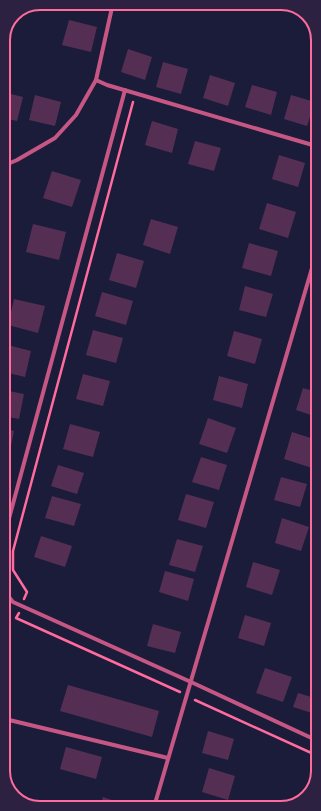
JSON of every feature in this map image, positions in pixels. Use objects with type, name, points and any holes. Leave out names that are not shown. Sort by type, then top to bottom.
[{"type":"street","points":[[10,163],[55,138],[76,115],[96,80],[111,10]]},
{"type":"street","points":[[96,80],[125,90],[311,145]]},
{"type":"street","points":[[10,515],[125,90]]},
{"type":"street","points":[[156,801],[311,272]]},
{"type":"street","points":[[10,598],[13,602],[311,738]]},
{"type":"street","points":[[10,720],[168,758]]},
{"type":"path","points":[[135,93],[13,550],[13,570],[27,592],[16,618],[311,753]]},
{"type":"building","points":[[69,20],[97,27],[91,52],[62,45]]},
{"type":"building","points":[[128,49],[152,57],[145,80],[121,72]]},
{"type":"building","points":[[163,62],[188,69],[181,94],[156,87]]},
{"type":"building","points":[[210,75],[235,83],[228,106],[203,98]]},
{"type":"building","points":[[252,85],[277,92],[271,115],[245,107]]},
{"type":"building","points":[[10,94],[23,97],[17,121],[10,120]]},
{"type":"building","points":[[35,95],[61,102],[55,126],[29,120]]},
{"type":"building","points":[[291,95],[311,101],[311,114],[307,126],[284,119]]},
{"type":"building","points":[[152,121],[178,129],[172,153],[145,145]]},
{"type":"building","points":[[195,141],[221,148],[214,171],[188,164]]},
{"type":"building","points":[[279,155],[305,163],[298,187],[272,179]]},
{"type":"building","points":[[52,171],[81,180],[72,207],[43,198]]},
{"type":"building","points":[[267,203],[296,212],[288,238],[259,229]]},
{"type":"building","points":[[151,219],[178,227],[170,254],[143,245]]},
{"type":"building","points":[[33,224],[66,232],[59,260],[26,252]]},
{"type":"building","points":[[249,243],[278,251],[271,276],[242,268]]},
{"type":"building","points":[[117,253],[144,261],[136,288],[109,280]]},
{"type":"building","points":[[245,286],[273,294],[266,317],[239,310]]},
{"type":"building","points":[[102,292],[133,301],[126,325],[95,316]]},
{"type":"building","points":[[14,299],[45,306],[38,333],[10,326],[10,316]]},
{"type":"building","points":[[93,330],[123,338],[116,363],[86,355]]},
{"type":"building","points":[[234,331],[262,339],[255,364],[227,356]]},
{"type":"building","points":[[10,346],[31,351],[25,377],[10,373]]},
{"type":"building","points":[[83,374],[110,381],[103,406],[76,399]]},
{"type":"building","points":[[219,376],[248,384],[242,408],[213,400]]},
{"type":"building","points":[[303,388],[311,390],[311,415],[296,410]]},
{"type":"building","points":[[10,391],[24,394],[19,419],[10,417]]},
{"type":"building","points":[[208,418],[236,428],[227,453],[199,444]]},
{"type":"building","points":[[70,424],[100,432],[93,457],[63,449]]},
{"type":"building","points":[[10,430],[14,431],[10,451]]},
{"type":"building","points":[[292,432],[311,438],[311,468],[284,459]]},
{"type":"building","points":[[201,457],[227,465],[219,490],[192,482]]},
{"type":"building","points":[[58,465],[84,473],[77,494],[51,486]]},
{"type":"building","points":[[281,477],[307,484],[300,507],[274,500]]},
{"type":"building","points":[[186,494],[214,502],[206,528],[178,520]]},
{"type":"building","points":[[52,496],[81,504],[74,526],[45,518]]},
{"type":"building","points":[[282,518],[309,527],[301,551],[275,543]]},
{"type":"building","points":[[41,536],[72,546],[65,567],[34,557]]},
{"type":"building","points":[[177,539],[203,546],[195,572],[169,565]]},
{"type":"building","points":[[253,562],[280,570],[272,595],[246,587]]},
{"type":"building","points":[[165,571],[194,579],[188,601],[159,592]]},
{"type":"building","points":[[245,615],[271,623],[264,646],[238,638]]},
{"type":"building","points":[[153,624],[181,632],[175,653],[147,646]]},
{"type":"building","points":[[265,668],[292,677],[283,702],[256,693]]},
{"type":"building","points":[[68,685],[159,711],[152,737],[60,711]]},
{"type":"building","points":[[298,693],[311,697],[311,713],[293,707]]},
{"type":"building","points":[[208,731],[234,739],[228,760],[202,753]]},
{"type":"building","points":[[66,747],[102,757],[96,779],[60,769]]},
{"type":"building","points":[[209,768],[235,776],[228,800],[202,792]]},
{"type":"building","points":[[103,797],[115,801],[102,801]]}]
